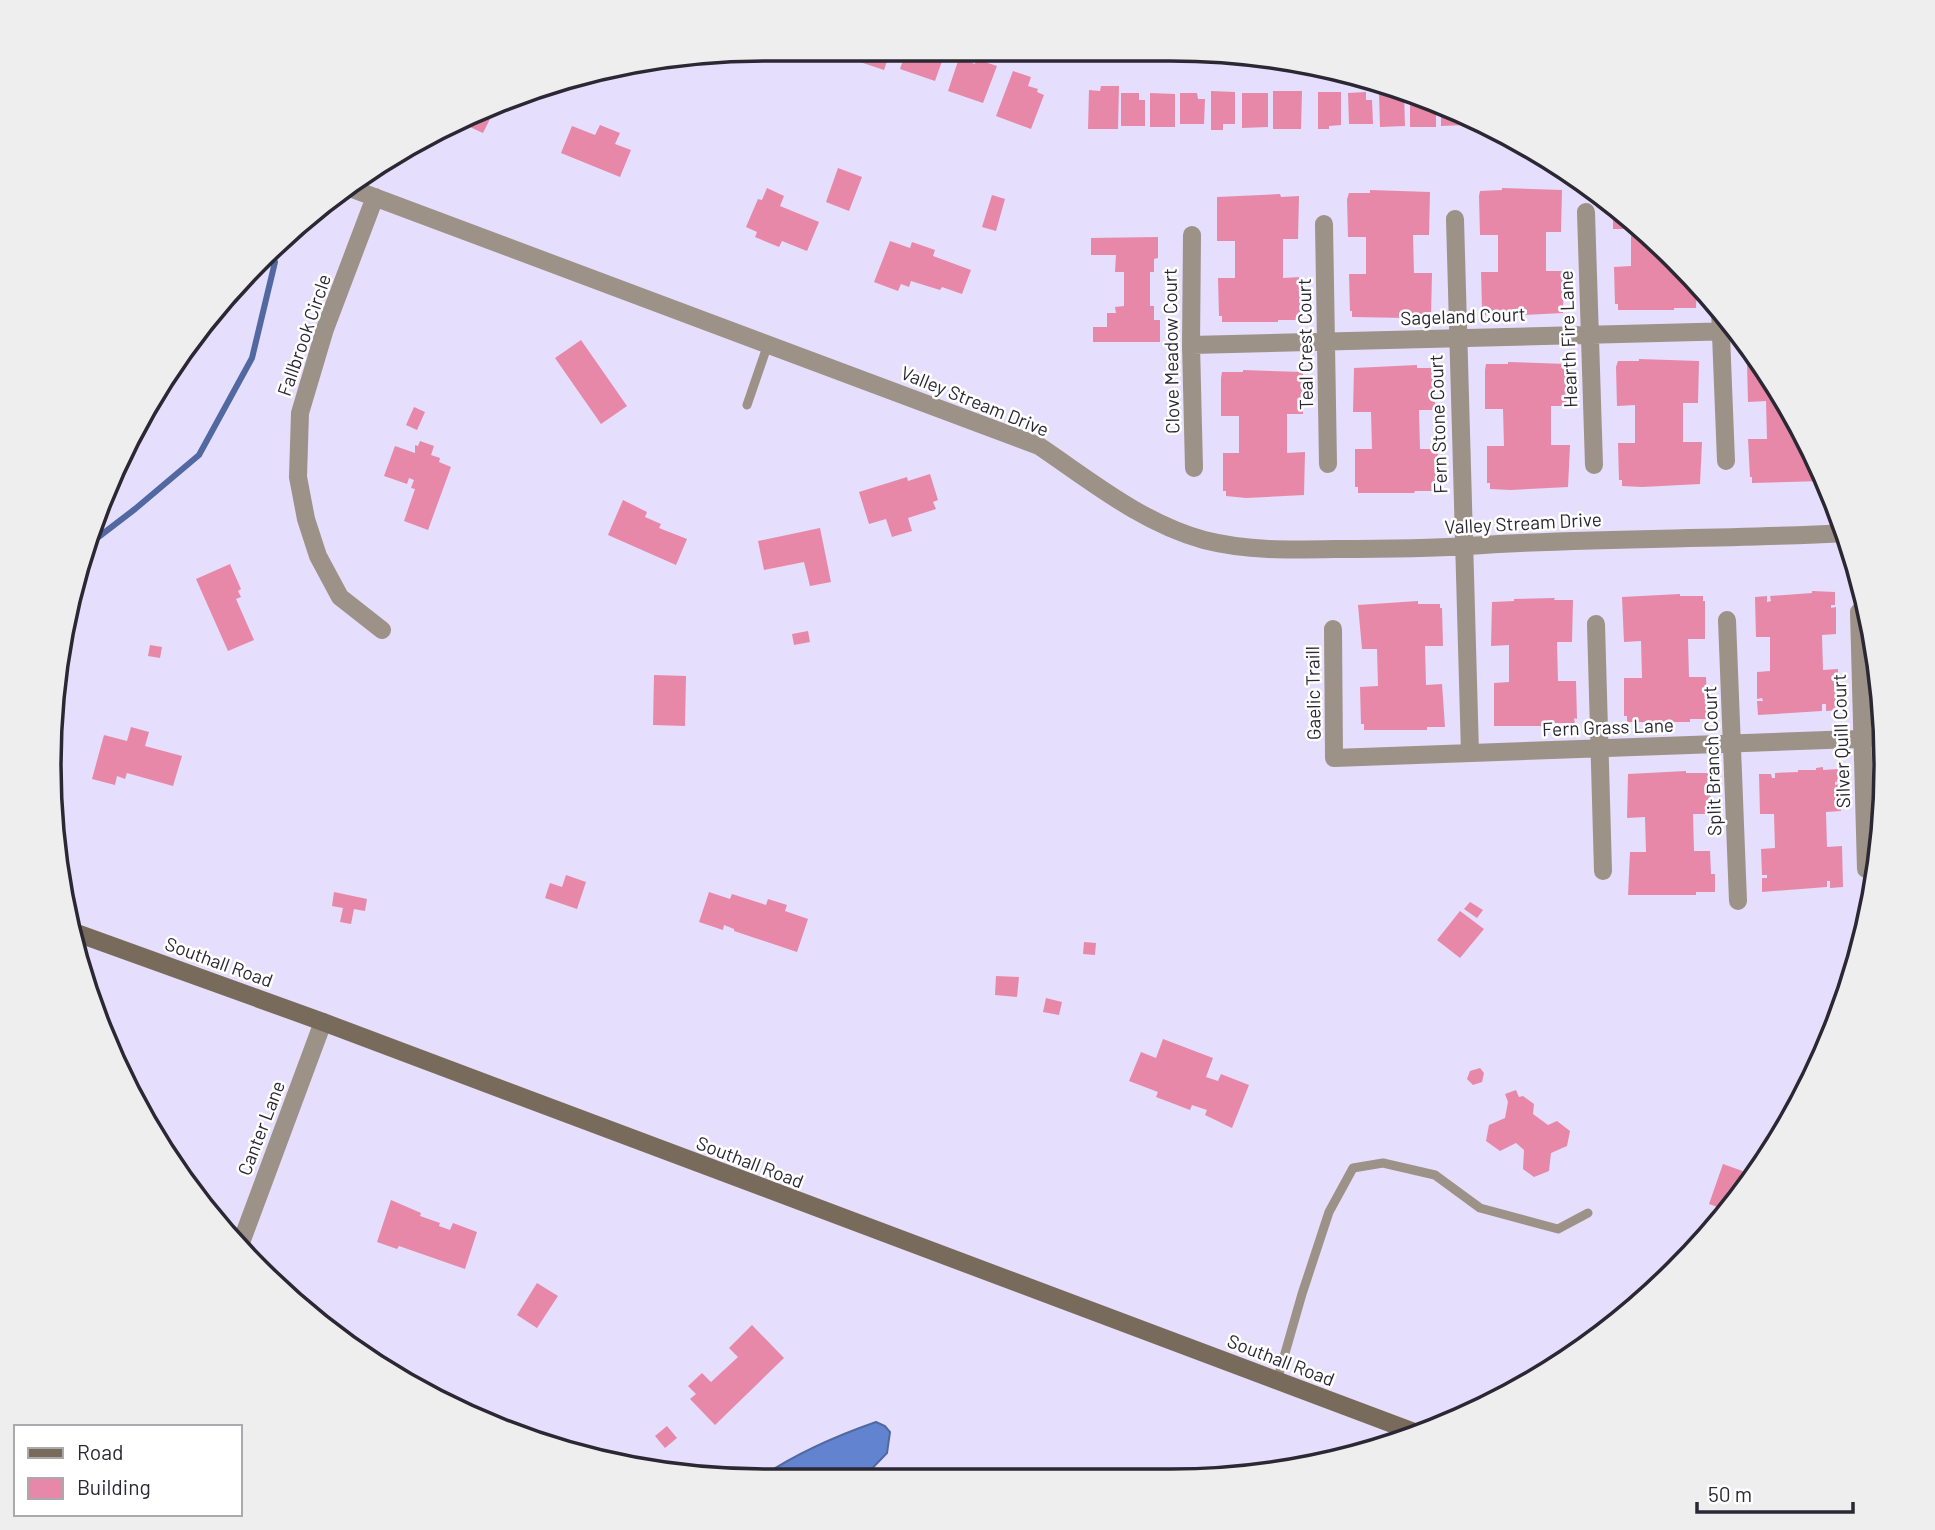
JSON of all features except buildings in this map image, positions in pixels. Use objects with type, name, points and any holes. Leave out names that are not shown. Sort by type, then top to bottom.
[{"type":"street","name":"Valley Stream Drive","points":[[359,191],[1039,446],[1108,495],[1202,539],[1252,549],[1452,548],[1650,538],[1750,538],[1834,534]]},
{"type":"street","name":"Fallbrook Circle","points":[[375,197],[325,329],[300,413],[298,477],[317,556],[340,597],[382,630]]},
{"type":"street","name":"Hearth Fire Lane","points":[[1586,212],[1594,465]]},
{"type":"street","name":"Fern Stone Court","points":[[1454,219],[1469,753]]},
{"type":"street","name":"Teal Crest Court","points":[[1324,224],[1328,464]]},
{"type":"street","name":"Clove Meadow Court","points":[[1192,235],[1194,468]]},
{"type":"street","name":"Sageland Court","points":[[1191,345],[1723,331]]},
{"type":"street","points":[[1726,461],[1728,337]]},
{"type":"street","name":"Split Branch Court","points":[[1727,620],[1738,901]]},
{"type":"street","name":"Silver Quill Court","points":[[1858,620],[1866,868]]},
{"type":"street","points":[[1596,624],[1603,871]]},
{"type":"street","name":"Gaelic Traill","points":[[1333,629],[1334,758]]},
{"type":"street","name":"Fern Grass Lane","points":[[1334,758],[1873,738]]},
{"type":"street","name":"Southall Road","points":[[82,934],[1404,1428]]},
{"type":"street","name":"Canter Lane","points":[[243,1237],[323,1022]]},
{"type":"lane","points":[[747,405],[768,344]]},
{"type":"lane","points":[[1277,1381],[1329,1212],[1353,1168],[1382,1163],[1435,1175],[1480,1208],[1558,1229],[1588,1213]]},
{"type":"water","points":[[876,1422],[890,1432],[887,1453],[872,1469],[774,1469],[814,1447]]},
{"type":"waterway","points":[[100,536],[199,455],[252,358],[275,262]]}]
